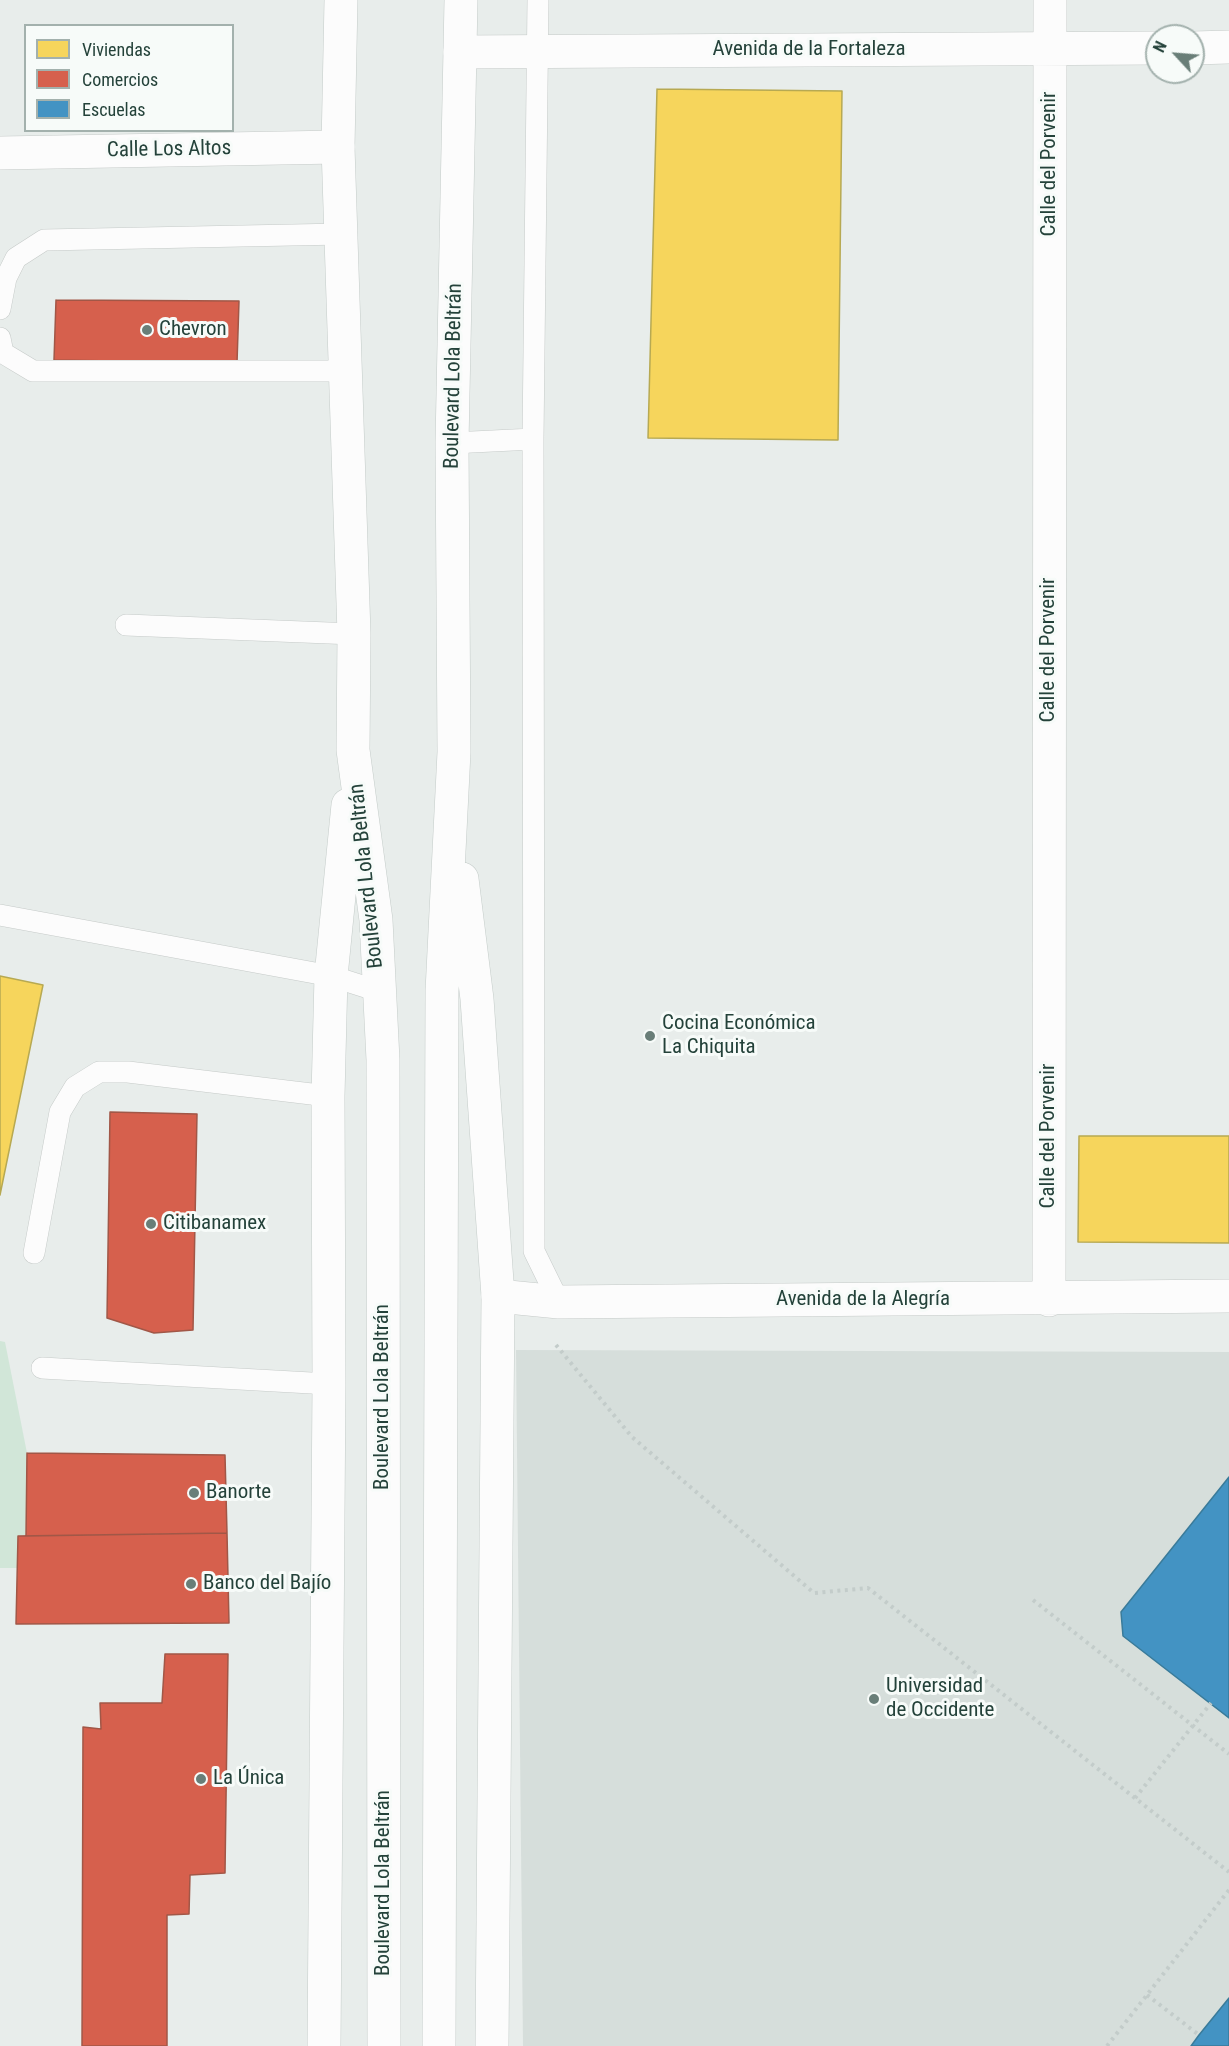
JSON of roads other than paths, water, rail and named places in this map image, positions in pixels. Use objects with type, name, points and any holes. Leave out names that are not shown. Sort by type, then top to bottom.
[{"type":"street","name":"Boulevard Lola Beltrán","points":[[324,2046],[329,1384],[328,1096],[331,976],[353,750],[354,634],[338,147],[341,0]]},
{"type":"street","name":"Boulevard Lola Beltrán","points":[[460,0],[452,443],[454,753],[456,841],[468,909],[477,999],[498,1296],[492,2046]]},
{"type":"street","name":"Calle del Porvenir","points":[[1049,1300],[1050,0]]},
{"type":"street","points":[[1205,48],[1229,47]]},
{"type":"street","name":"Avenida de la Fortaleza","points":[[460,52],[1145,48]]},
{"type":"street","name":"Calle Los Altos","points":[[0,153],[338,147]]},
{"type":"street","name":"Boulevard Lola Beltrán","points":[[353,750],[376,920],[383,1060],[384,2046]]},
{"type":"street","name":"Boulevard Lola Beltrán","points":[[439,2046],[442,991],[454,753]]},
{"type":"street","name":"Avenida de la Alegría","points":[[498,1296],[559,1302],[1049,1300],[1229,1296]]},
{"type":"lane","points":[[538,0],[533,439],[534,1251],[559,1302]]},
{"type":"lane","points":[[0,309],[6,278],[16,258],[44,240],[342,234]]},
{"type":"lane","points":[[0,338],[3,353],[33,371],[344,371]]},
{"type":"lane","points":[[452,443],[533,439]]},
{"type":"lane","points":[[126,625],[354,634]]},
{"type":"lane","points":[[0,915],[331,976],[378,991]]},
{"type":"lane","points":[[34,1253],[60,1112],[75,1087],[99,1072],[128,1072],[328,1096]]},
{"type":"lane","points":[[42,1368],[329,1384]]},
{"type":"place","name":"Chevron","points":[[147,330]]},
{"type":"place","name":"Cocina Económica La Chiquita","points":[[650,1036]]},
{"type":"place","name":"Citibanamex","points":[[151,1224]]},
{"type":"place","name":"Banorte","points":[[194,1493]]},
{"type":"place","name":"Banco del Bajío","points":[[191,1584]]},
{"type":"place","name":"Universidad de Occidente","points":[[874,1699]]},
{"type":"place","name":"La Única","points":[[201,1779]]}]
